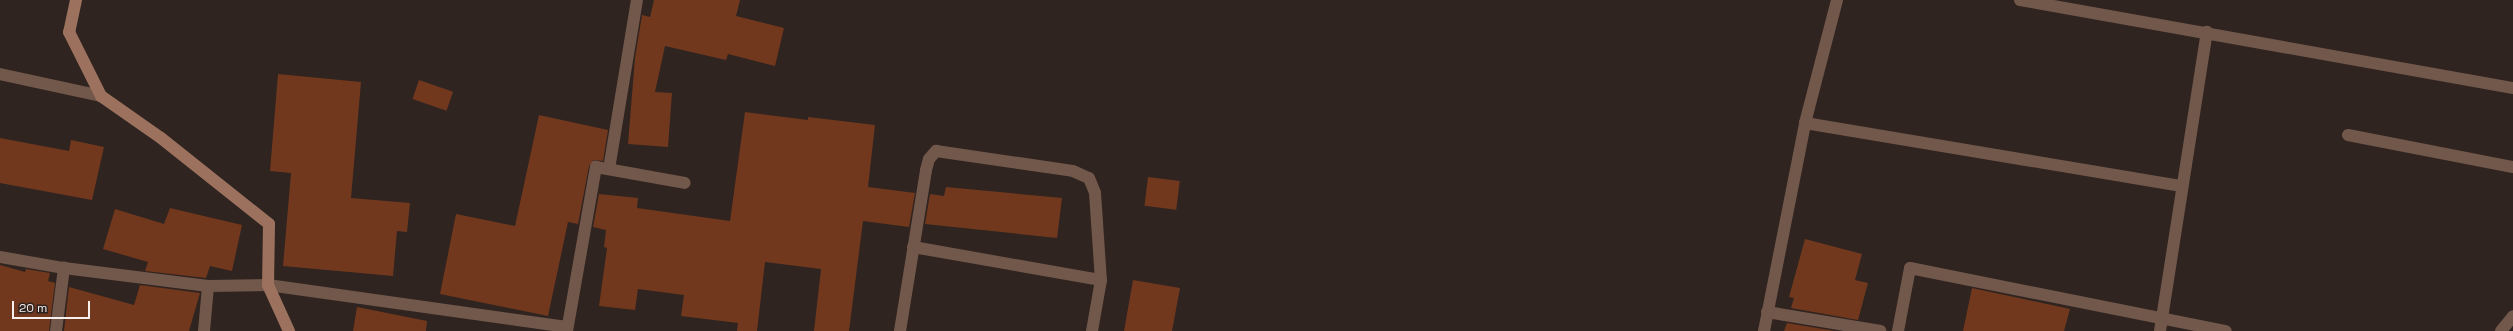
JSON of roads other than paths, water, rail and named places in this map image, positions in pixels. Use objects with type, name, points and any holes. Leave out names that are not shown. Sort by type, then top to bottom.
[{"type":"main road","points":[[76,0],[69,32],[101,96],[161,138],[269,224],[268,285],[289,331]]},
{"type":"street","points":[[608,169],[637,0]]},
{"type":"street","points":[[1764,331],[1805,124],[1837,0]]},
{"type":"street","points":[[2020,0],[2207,32],[2513,88]]},
{"type":"street","points":[[2160,331],[2207,32]]},
{"type":"street","points":[[0,74],[101,96]]},
{"type":"street","points":[[1805,124],[2182,186]]},
{"type":"street","points":[[2348,135],[2513,166]]},
{"type":"street","points":[[900,331],[926,170],[929,159],[936,151],[1073,171],[1089,178],[1095,193],[1101,280],[1092,331]]},
{"type":"street","points":[[0,257],[64,268],[208,286],[268,285],[567,329],[596,167],[685,183]]},
{"type":"street","points":[[914,248],[1101,280]]},
{"type":"street","points":[[56,331],[64,268]]},
{"type":"street","points":[[1898,331],[1910,268],[2226,331]]},
{"type":"street","points":[[204,331],[208,286]]},
{"type":"street","points":[[1767,312],[1880,331]]},
{"type":"street","points":[[2501,331],[2513,316]]}]
